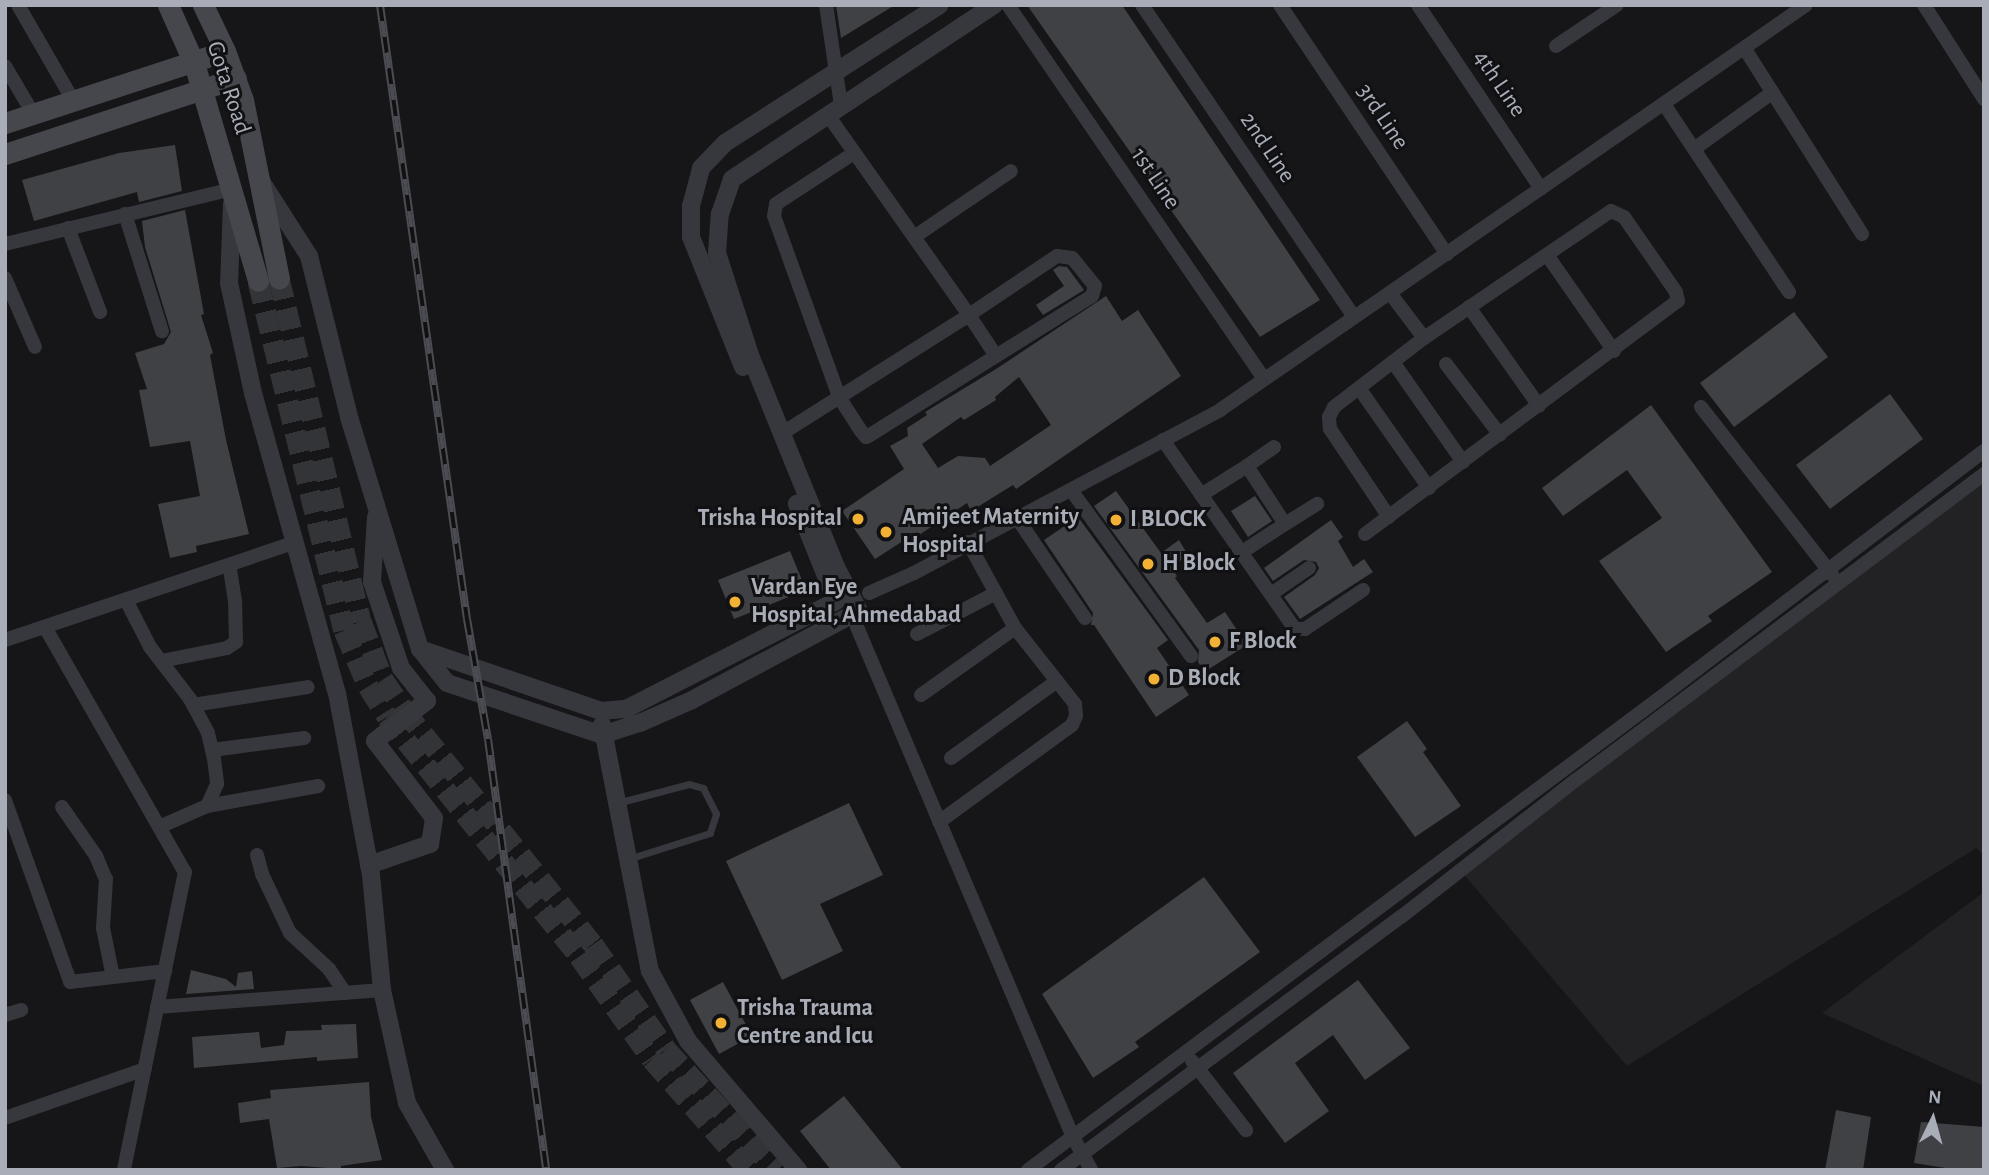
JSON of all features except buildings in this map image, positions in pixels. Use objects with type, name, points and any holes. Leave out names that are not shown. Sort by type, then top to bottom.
[{"type":"main road","name":"Gota Road","points":[[168,5],[194,63],[233,189],[268,279],[260,178],[236,78],[203,5]]},
{"type":"main road","points":[[5,123],[225,51]]},
{"type":"main road","points":[[5,154],[236,78]]},
{"type":"street","points":[[18,5],[74,102]]},
{"type":"street","points":[[825,5],[836,73],[834,110],[854,153],[970,315],[996,356]]},
{"type":"street","points":[[940,5],[726,143],[701,168],[691,205],[691,236],[852,596],[853,619],[1073,1137],[1091,1170]]},
{"type":"street","points":[[853,619],[852,596],[836,567],[780,434],[717,253],[720,215],[732,178],[994,5]]},
{"type":"street","name":"1st Line","points":[[1008,5],[1264,379]]},
{"type":"street","name":"2nd Line","points":[[1142,5],[1354,317]]},
{"type":"street","name":"3rd Line","points":[[1280,5],[1447,254]]},
{"type":"street","name":"4th Line","points":[[1418,5],[1541,189]]},
{"type":"street","points":[[1556,46],[1617,5]]},
{"type":"street","points":[[420,649],[601,711],[626,709],[852,596],[914,573],[1220,410],[1806,5]]},
{"type":"street","points":[[1943,5],[1927,10],[1984,99]]},
{"type":"street","points":[[1745,49],[1862,234]]},
{"type":"street","points":[[5,66],[34,115]]},
{"type":"street","points":[[1694,149],[1773,92]]},
{"type":"street","points":[[1664,104],[1789,292]]},
{"type":"street","points":[[780,434],[839,397],[970,315],[1057,256],[1064,254],[1072,258],[1094,286],[1091,296],[866,437],[839,397],[774,209],[854,153]]},
{"type":"street","points":[[914,237],[1011,171]]},
{"type":"street","points":[[260,178],[309,256],[349,417],[420,649],[447,683],[602,735],[640,723],[692,700],[853,619]]},
{"type":"street","points":[[5,244],[233,189],[229,283],[253,393],[337,694],[369,865],[382,990],[407,1103],[444,1170]]},
{"type":"street","points":[[1365,534],[1389,517],[1429,488],[1614,351],[1678,301],[1676,292],[1624,217],[1611,211],[1424,338],[1334,407],[1329,417],[1331,429],[1389,517]]},
{"type":"street","points":[[125,214],[162,331]]},
{"type":"street","points":[[68,228],[100,312]]},
{"type":"street","points":[[1547,255],[1614,351]]},
{"type":"street","points":[[5,278],[35,347]]},
{"type":"street","points":[[1390,293],[1424,338]]},
{"type":"street","points":[[1469,307],[1539,406]]},
{"type":"street","points":[[1393,362],[1463,463]]},
{"type":"street","points":[[1446,364],[1500,435]]},
{"type":"street","points":[[1359,388],[1429,488]]},
{"type":"street","points":[[1701,407],[1838,583]]},
{"type":"street","points":[[1163,440],[1295,629],[1299,630],[1363,590]]},
{"type":"street","points":[[1201,495],[1274,447]]},
{"type":"street","points":[[1028,1170],[1707,662],[1984,451]]},
{"type":"street","points":[[1247,466],[1285,524]]},
{"type":"street","points":[[1061,1170],[1401,917],[1717,674],[1984,474]]},
{"type":"street","points":[[1070,490],[1191,656]]},
{"type":"street","points":[[369,865],[430,844],[435,818],[375,741],[427,701],[401,668],[372,582],[376,504]]},
{"type":"street","points":[[1242,552],[1317,504]]},
{"type":"street","points":[[1017,518],[1086,618]]},
{"type":"street","points":[[939,822],[1072,725],[1076,716],[1075,704],[1015,628],[968,542]]},
{"type":"street","points":[[5,640],[294,543]]},
{"type":"street","points":[[161,661],[226,648],[236,642],[236,601],[229,565]]},
{"type":"street","points":[[1271,594],[1309,568]]},
{"type":"street","points":[[918,634],[996,593]]},
{"type":"street","points":[[126,600],[150,647],[193,705],[208,733],[216,784],[207,806]]},
{"type":"street","points":[[45,627],[185,872],[124,1170]]},
{"type":"street","points":[[921,695],[1015,628]]},
{"type":"street","points":[[1707,662],[1717,674]]},
{"type":"street","points":[[951,758],[1057,681]]},
{"type":"street","points":[[193,705],[308,687]]},
{"type":"street","points":[[601,711],[602,735],[650,971],[688,1041],[798,1170]]},
{"type":"street","points":[[212,750],[304,738]]},
{"type":"street","points":[[159,827],[207,806],[318,786]]},
{"type":"street","points":[[5,800],[70,982],[165,971]]},
{"type":"street","points":[[62,807],[96,856],[106,878],[103,928],[113,977]]},
{"type":"street","points":[[257,855],[262,874],[290,933],[329,969],[345,992]]},
{"type":"street","points":[[157,1007],[382,990]]},
{"type":"street","points":[[5,1016],[22,1010]]},
{"type":"street","points":[[1185,1052],[1246,1130]]},
{"type":"street","points":[[5,1118],[145,1069]]},
{"type":"lane","points":[[616,803],[689,784],[703,788],[716,814],[710,833],[628,859]]},
{"type":"shaded area","points":[[1984,479],[1984,855],[1976,848],[1627,1066],[1461,871]]},
{"type":"shaded area","points":[[1984,892],[1984,1086],[1822,1013]]},
{"type":"tunnel","points":[[279,278],[361,621],[383,679],[404,710],[593,944],[666,1049],[776,1170]]},
{"type":"tunnel","points":[[258,281],[344,630],[368,686],[387,717],[579,956],[652,1059],[749,1170]]},
{"type":"railway","points":[[380,5],[467,619],[488,739],[546,1170]]},
{"type":"place","name":"Trisha Hospital","points":[[858,519]]},
{"type":"place","name":"I BLOCK","points":[[1116,520]]},
{"type":"place","name":"Amijeet Maternity Hospital","points":[[886,532]]},
{"type":"place","name":"H Block","points":[[1148,564]]},
{"type":"place","name":"Vardan Eye Hospital, Ahmedabad","points":[[735,602]]},
{"type":"place","name":"F Block","points":[[1215,642]]},
{"type":"place","name":"D Block","points":[[1154,679]]},
{"type":"place","name":"Trisha Trauma Centre and Icu","points":[[721,1023]]}]
